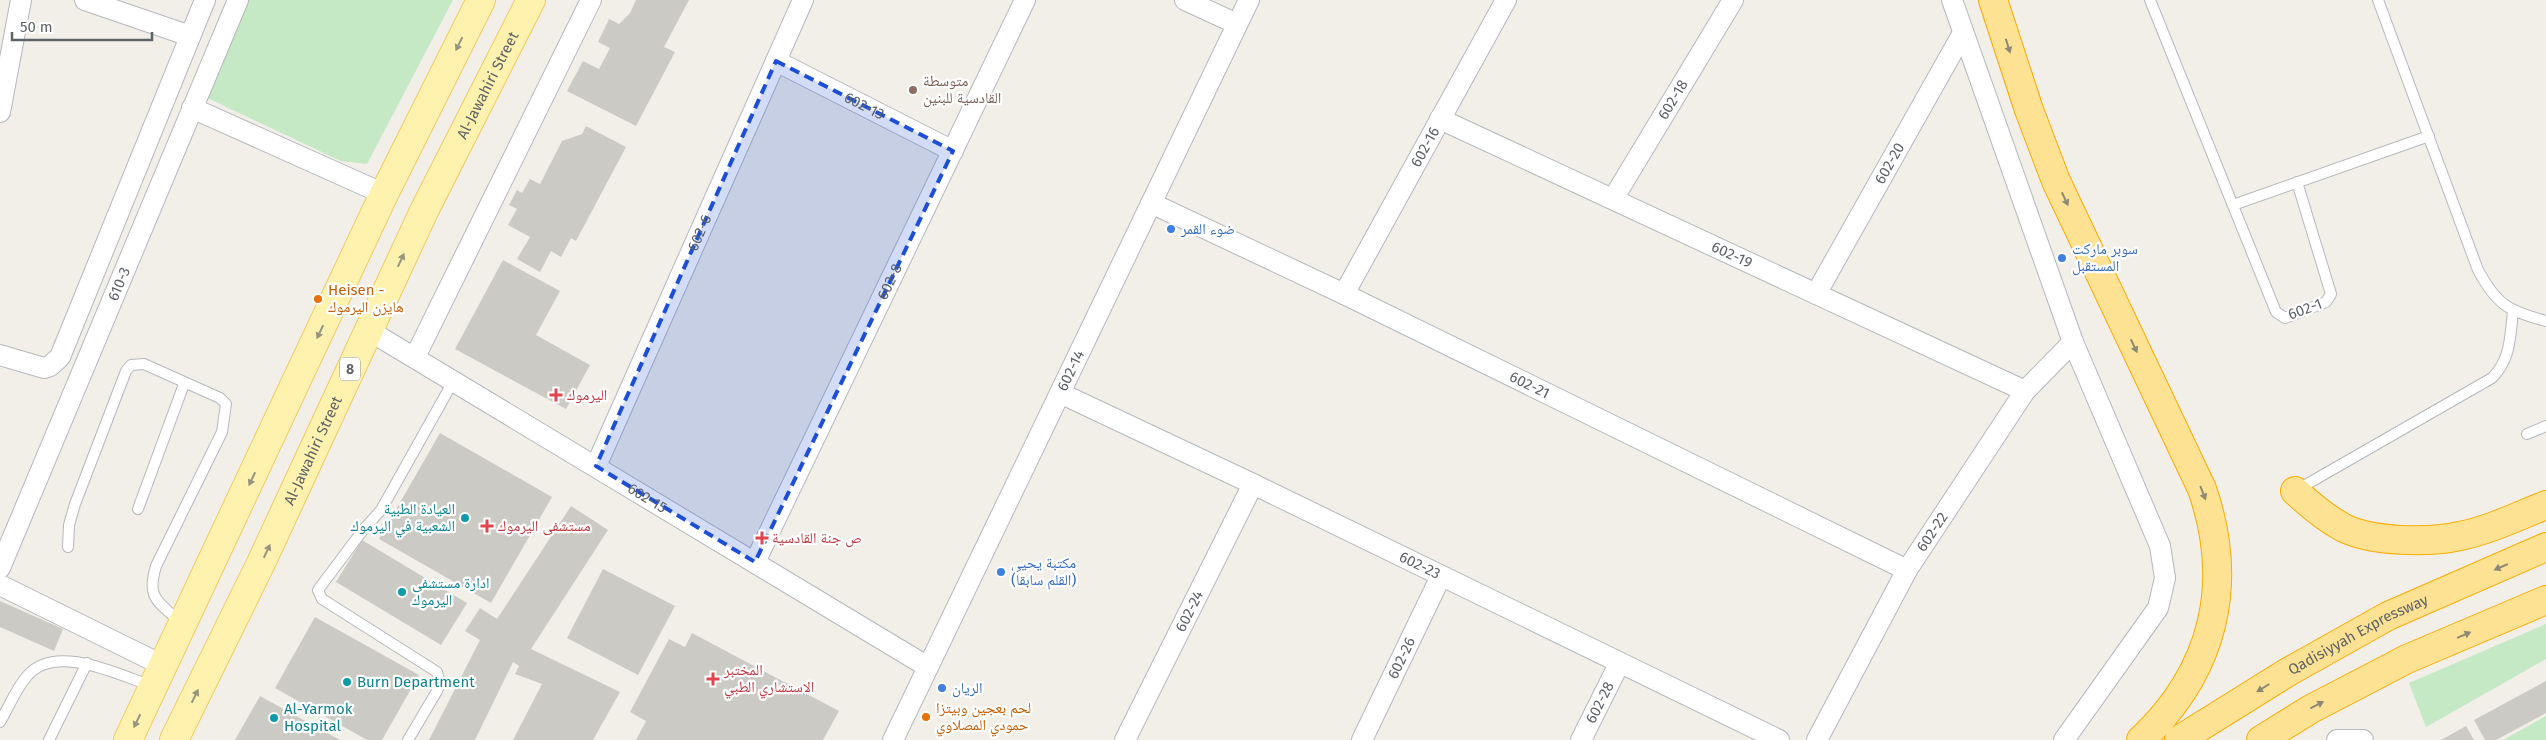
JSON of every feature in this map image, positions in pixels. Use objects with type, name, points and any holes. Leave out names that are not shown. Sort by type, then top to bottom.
[{"type":"highway","points":[[1993,0],[2029,110],[2056,181],[2202,489],[2214,533],[2218,578],[2212,624],[2205,646],[2181,694],[2158,724],[2141,740]]},
{"type":"highway","points":[[2295,491],[2315,510],[2345,528],[2381,538],[2416,540],[2459,536],[2497,525],[2546,505]]},
{"type":"highway","name":"Qadisiyyah Expressway","points":[[2179,740],[2288,672],[2388,616],[2546,547]]},
{"type":"highway","points":[[2261,740],[2311,709],[2407,659],[2546,600]]},
{"type":"main road","points":[[128,740],[384,194],[481,0]]},
{"type":"main road","name":"Al-Jawahiri Street","points":[[174,740],[261,563],[424,211],[531,0]]},
{"type":"street","points":[[0,112],[21,0]]},
{"type":"street","points":[[85,0],[190,36]]},
{"type":"street","points":[[0,355],[44,368],[50,366],[60,357],[205,0]]},
{"type":"street","name":"610-3","points":[[0,568],[238,0]]},
{"type":"street","points":[[415,357],[591,0]]},
{"type":"street","name":"602-6","points":[[596,466],[803,0]]},
{"type":"street","name":"602-8","points":[[755,562],[1025,0]]},
{"type":"street","points":[[1186,0],[1237,24]]},
{"type":"street","name":"602-14","points":[[893,740],[1249,0]]},
{"type":"street","name":"602-16","points":[[1344,294],[1506,0]]},
{"type":"street","name":"602-18","points":[[1613,199],[1733,0]]},
{"type":"street","points":[[1952,0],[2073,342],[2160,546],[2165,578],[2158,608],[2150,622],[2064,740]]},
{"type":"street","name":"602-20","points":[[1816,294],[1963,33]]},
{"type":"street","name":"602-13","points":[[776,61],[953,151]]},
{"type":"street","points":[[192,108],[384,194]]},
{"type":"street","name":"602-19","points":[[1440,119],[2025,391]]},
{"type":"street","name":"602-21","points":[[1152,203],[1344,294],[1907,570]]},
{"type":"street","name":"602-15","points":[[368,330],[928,666]]},
{"type":"street","name":"602-22","points":[[1817,740],[1907,570],[2025,391],[2073,342]]},
{"type":"street","name":"602-23","points":[[1060,393],[1253,484],[1619,664],[1779,740]]},
{"type":"street","name":"602-24","points":[[1125,740],[1253,484]]},
{"type":"street","name":"602-26","points":[[1362,740],[1440,576]]},
{"type":"street","points":[[0,584],[159,676]]},
{"type":"street","name":"602-28","points":[[1581,740],[1619,664]]},
{"type":"street","points":[[2338,740],[2362,740]]},
{"type":"lane","name":"602-1","points":[[2150,0],[2276,312],[2281,317],[2288,318],[2326,302],[2331,294],[2296,182]]},
{"type":"lane","points":[[2378,0],[2478,270],[2491,293],[2513,312],[2546,320]]},
{"type":"lane","points":[[2232,205],[2429,136]]},
{"type":"lane","points":[[2295,491],[2492,378],[2502,366],[2508,352],[2513,312]]},
{"type":"lane","points":[[68,547],[69,525],[75,504],[126,371],[131,365],[139,362],[184,384],[220,398],[226,404],[226,416],[222,432],[156,566],[151,582],[152,595],[183,625]]},
{"type":"lane","points":[[408,740],[440,683],[437,672],[322,599],[318,590],[363,530],[381,510],[454,380]]},
{"type":"lane","points":[[138,509],[184,384]]},
{"type":"lane","points":[[2527,434],[2546,426]]},
{"type":"lane","points":[[0,722],[28,675],[44,664],[58,661],[87,663],[159,676]]},
{"type":"lane","points":[[49,740],[87,663]]},
{"type":"highlighted area","points":[[776,61],[953,151],[755,562],[596,466]]},
{"type":"green space","points":[[246,0],[453,0],[367,164],[341,161],[203,96]]},
{"type":"green space","points":[[2546,624],[2546,659],[2426,727],[2409,683]]},
{"type":"green space","points":[[2546,716],[2546,740],[2503,740]]},
{"type":"building","points":[[636,0],[689,0],[664,47],[675,52],[636,126],[567,91],[583,61],[599,69],[610,48],[598,42],[609,19],[619,24],[630,13]]},
{"type":"building","points":[[586,126],[626,147],[576,241],[571,238],[561,257],[551,251],[540,272],[517,259],[530,237],[508,225],[517,209],[509,205],[517,190],[522,193],[530,179],[540,184],[562,141],[582,134]]},
{"type":"building","points":[[503,260],[560,291],[536,335],[590,365],[566,409],[455,349]]},
{"type":"building","name":"العيادة الطبية الشعبية في اليرموك","points":[[440,433],[552,497],[491,603],[379,539]]},
{"type":"building","points":[[571,506],[608,530],[531,649],[620,692],[593,740],[513,740],[542,684],[515,674],[519,666],[513,662],[475,740],[429,740],[480,640],[465,631],[480,608],[497,619]]},
{"type":"building","name":"ادارة مستشفى اليرموك","points":[[362,540],[467,603],[441,645],[336,582]]},
{"type":"building","points":[[603,569],[675,606],[638,675],[567,638]]},
{"type":"building","points":[[0,601],[63,629],[54,651],[0,627]]},
{"type":"building","name":"Burn Department","points":[[315,617],[419,675],[382,740],[367,740],[275,688]]},
{"type":"building","name":"المختبر الاستشاري الطبي","points":[[692,633],[839,711],[823,740],[636,740],[646,721],[630,712],[669,639],[685,647]]},
{"type":"building","points":[[2546,681],[2546,713],[2496,740],[2485,740],[2474,720]]},
{"type":"building","name":"Al-Yarmok Hospital","points":[[260,696],[340,740],[235,740]]},
{"type":"building","points":[[2466,726],[2474,740],[2441,740]]},
{"type":"place","name":"متوسطة القادسية للبنين","points":[[913,90]]},
{"type":"place","name":"ضوء القمر","points":[[1171,229]]},
{"type":"place","name":"سوبر ماركت المستقبل","points":[[2062,258]]},
{"type":"place","name":"Heisen - هايزن اليرموك","points":[[318,299]]},
{"type":"place","name":"اليرموك","points":[[556,395]]},
{"type":"place","name":"العيادة الطبية الشعبية في اليرموك","points":[[465,518]]},
{"type":"place","name":"مستشفى اليرموك","points":[[487,526]]},
{"type":"place","name":"ص جنة القادسية","points":[[762,538]]},
{"type":"place","name":"مكتبة يحيى (القلم سابقا)","points":[[1001,572]]},
{"type":"place","name":"ادارة مستشفى اليرموك","points":[[402,592]]},
{"type":"place","name":"المختبر الاستشاري الطبي","points":[[713,679]]},
{"type":"place","name":"Burn Department","points":[[347,682]]},
{"type":"place","name":"الريان","points":[[942,688]]},
{"type":"place","name":"لحم بعجين وبيتزا حمودي المصلاوي","points":[[926,717]]},
{"type":"place","name":"Al-Yarmok Hospital","points":[[274,718]]}]
